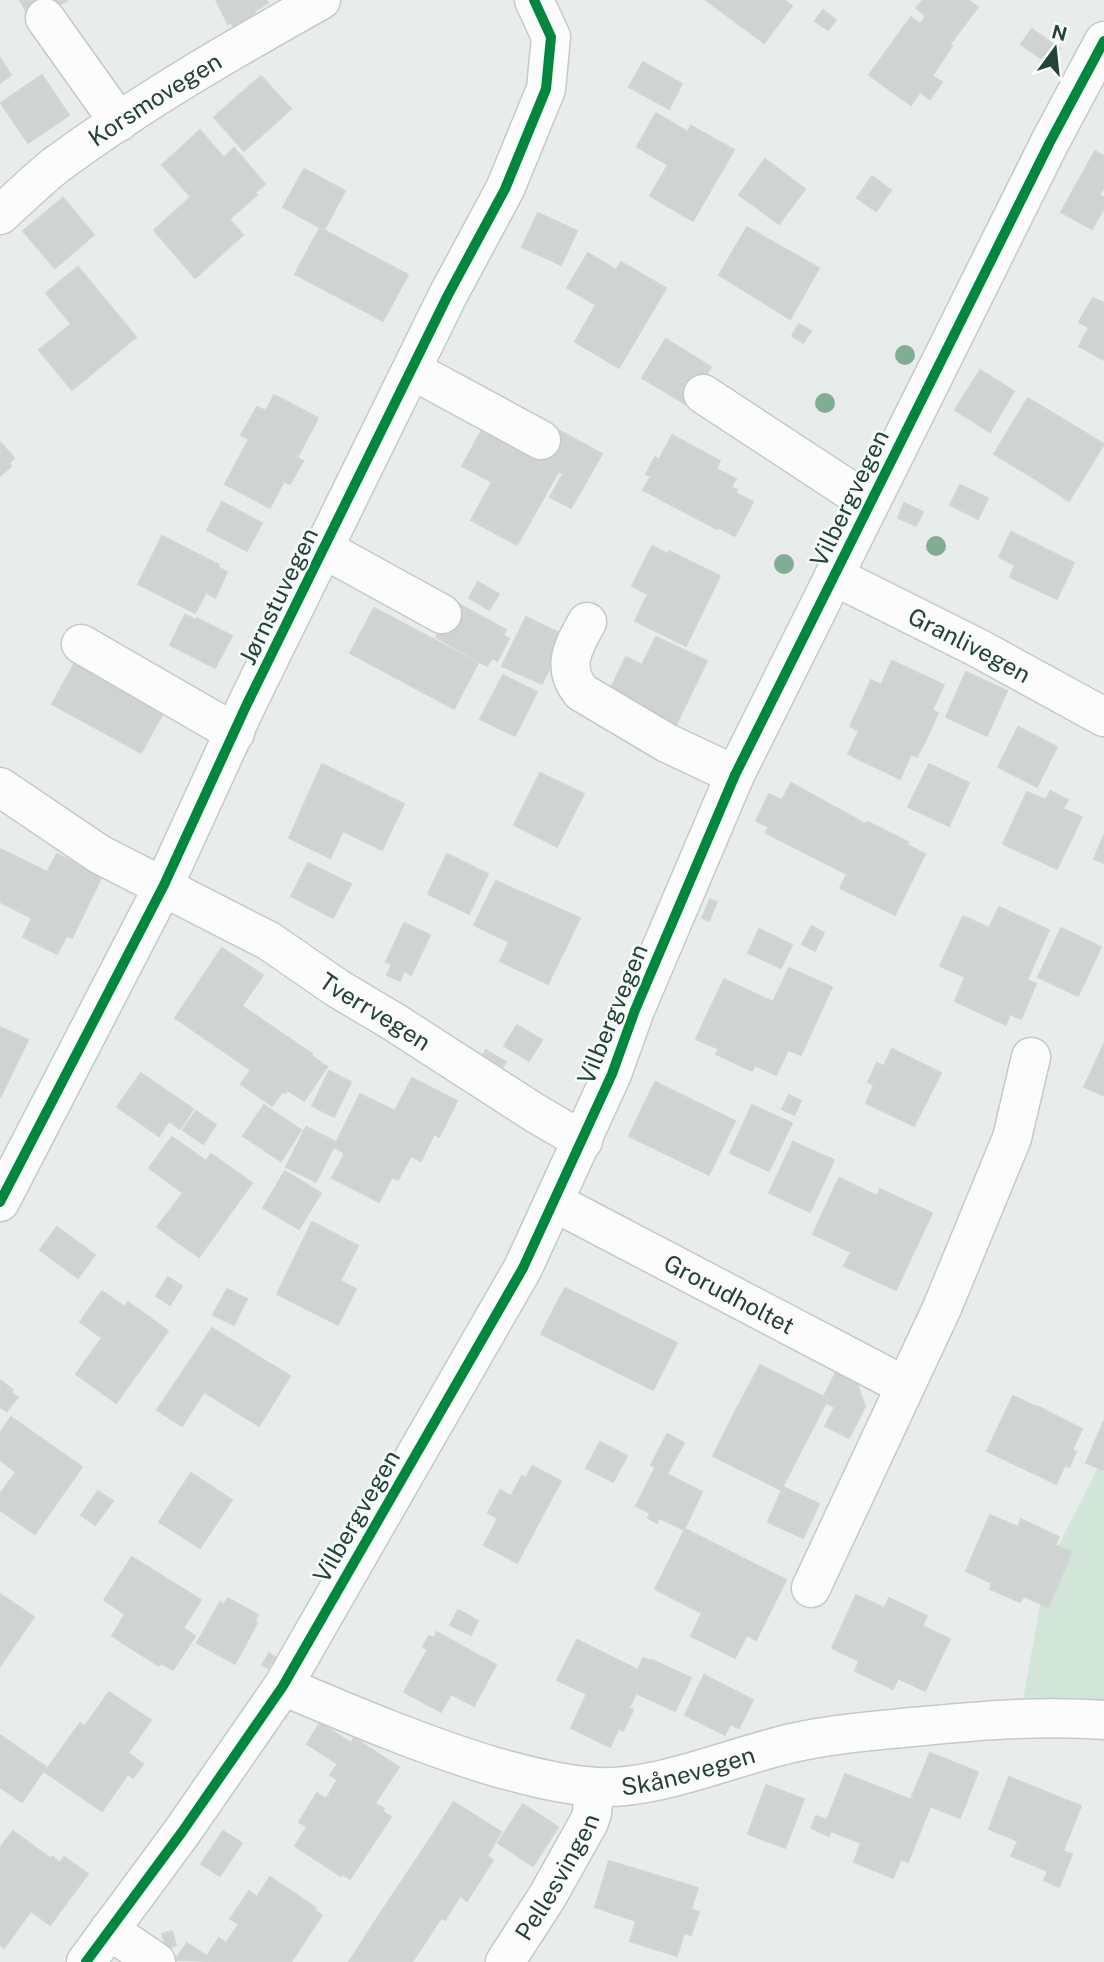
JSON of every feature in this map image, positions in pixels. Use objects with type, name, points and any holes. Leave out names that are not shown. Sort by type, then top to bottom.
[{"type":"street","name":"Korsmovegen","points":[[0,215],[54,166],[119,122],[211,62],[320,0]]},
{"type":"street","name":"Jørnstuvegen","points":[[0,1202],[164,885],[448,295],[505,189],[546,89],[551,37],[534,0]]},
{"type":"street","points":[[45,18],[119,122]]},
{"type":"street","name":"Vilbergvegen","points":[[86,1962],[182,1832],[284,1686],[389,1500],[491,1329],[583,1141],[734,775],[1050,142],[1104,41]]},
{"type":"street","points":[[412,370],[541,440]]},
{"type":"street","points":[[703,394],[869,503]]},
{"type":"street","points":[[324,549],[442,614]]},
{"type":"street","name":"Granlivegen","points":[[834,576],[967,643],[1104,717]]},
{"type":"street","points":[[587,622],[577,640],[568,667],[580,692],[667,743],[734,775]]},
{"type":"street","points":[[81,644],[235,733]]},
{"type":"street","name":"Tverrvegen","points":[[0,787],[99,854],[164,885],[269,942],[337,988],[583,1141]]},
{"type":"street","points":[[811,1588],[942,1308],[1012,1138],[1031,1057]]},
{"type":"street","name":"Grorudholtet","points":[[554,1202],[905,1386]]},
{"type":"street","name":"Skånevegen","points":[[284,1686],[454,1754],[526,1776],[594,1787],[614,1787],[674,1776],[795,1742],[864,1732],[973,1721],[1073,1717],[1104,1720]]},
{"type":"street","name":"Pellesvingen","points":[[505,1962],[547,1897],[589,1822],[593,1813],[594,1787]]},
{"type":"street","points":[[108,1930],[156,1962]]},
{"type":"green space","points":[[1104,1456],[1104,1728],[1020,1716],[1047,1568]]},
{"type":"building","points":[[20,0],[68,0],[31,20]]},
{"type":"building","points":[[216,0],[266,0],[268,3],[254,11],[257,17],[234,28],[231,22],[228,24]]},
{"type":"building","points":[[706,0],[784,0],[792,6],[764,43]]},
{"type":"building","points":[[923,0],[968,0],[978,7],[950,44],[952,46],[932,76],[942,82],[930,99],[920,92],[911,105],[869,75],[911,17],[920,24],[926,16],[916,8]]},
{"type":"building","points":[[823,10],[836,20],[828,30],[815,21]]},
{"type":"building","points":[[1032,29],[1060,49],[1049,64],[1021,44]]},
{"type":"building","points":[[0,58],[11,75],[0,83]]},
{"type":"building","points":[[643,62],[682,84],[669,109],[629,87]]},
{"type":"building","points":[[42,75],[69,115],[28,143],[1,103]]},
{"type":"building","points":[[261,76],[291,109],[244,151],[214,117]]},
{"type":"building","points":[[656,113],[688,132],[691,126],[734,150],[693,221],[650,196],[668,165],[637,147]]},
{"type":"building","points":[[200,130],[224,158],[234,148],[265,184],[255,193],[257,195],[229,219],[243,235],[195,278],[154,230],[191,197],[162,165]]},
{"type":"building","points":[[1095,151],[1104,156],[1104,187],[1099,195],[1104,198],[1104,208],[1092,229],[1061,212]]},
{"type":"building","points":[[765,159],[805,189],[779,224],[739,195]]},
{"type":"building","points":[[304,169],[345,191],[324,230],[283,207]]},
{"type":"building","points":[[872,176],[891,190],[876,211],[857,198]]},
{"type":"building","points":[[63,198],[94,235],[55,268],[23,231]]},
{"type":"building","points":[[538,213],[577,231],[561,265],[522,247]]},
{"type":"building","points":[[747,227],[819,268],[790,319],[719,275]]},
{"type":"building","points":[[320,228],[408,275],[383,321],[295,274]]},
{"type":"building","points":[[588,253],[616,270],[621,262],[666,288],[619,368],[575,342],[596,305],[567,288]]},
{"type":"building","points":[[78,267],[136,337],[72,390],[39,350],[71,324],[46,293]]},
{"type":"building","points":[[1093,298],[1104,303],[1104,360],[1079,346],[1089,328],[1079,322]]},
{"type":"building","points":[[799,324],[811,331],[803,343],[792,336]]},
{"type":"building","points":[[666,339],[711,367],[687,405],[642,378]]},
{"type":"building","points":[[980,370],[1014,391],[990,432],[955,410]]},
{"type":"building","points":[[274,395],[318,418],[297,458],[303,461],[290,484],[284,481],[270,508],[225,484],[249,439],[241,435],[257,407],[266,411]]},
{"type":"building","points":[[1028,398],[1066,421],[1032,477],[994,454]]},
{"type":"building","points":[[1066,421],[1104,444],[1069,501],[1032,477]]},
{"type":"building","points":[[482,430],[512,446],[514,441],[561,467],[517,545],[471,520],[492,482],[462,466]]},
{"type":"building","points":[[560,431],[602,454],[571,508],[550,497],[563,474],[558,471],[561,467],[545,458]]},
{"type":"building","points":[[672,435],[720,461],[716,469],[736,479],[731,487],[737,490],[717,529],[643,490],[651,476],[646,474],[655,457],[659,460]]},
{"type":"building","points":[[0,442],[14,458],[9,463],[11,466],[0,476]]},
{"type":"building","points":[[960,485],[988,498],[978,519],[950,505]]},
{"type":"building","points":[[736,493],[753,502],[735,536],[717,527]]},
{"type":"building","points":[[222,502],[262,523],[247,551],[207,530]]},
{"type":"building","points":[[904,503],[923,512],[916,526],[898,518]]},
{"type":"building","points":[[1011,532],[1074,563],[1057,599],[1010,577],[1015,565],[999,557]]},
{"type":"building","points":[[162,536],[219,565],[218,567],[227,572],[215,598],[206,592],[195,613],[138,584]]},
{"type":"building","points":[[652,546],[667,554],[669,551],[720,576],[686,646],[635,621],[648,594],[632,586]]},
{"type":"building","points":[[478,582],[499,594],[489,610],[469,598]]},
{"type":"building","points":[[455,602],[506,630],[503,635],[509,639],[497,661],[492,658],[487,666],[436,637]]},
{"type":"building","points":[[374,608],[478,663],[454,709],[350,653]]},
{"type":"building","points":[[185,615],[196,620],[197,618],[232,636],[215,668],[170,645]]},
{"type":"building","points":[[526,617],[565,636],[542,684],[502,666]]},
{"type":"building","points":[[656,637],[707,661],[672,733],[606,698],[626,657],[642,665]]},
{"type":"building","points":[[78,657],[167,706],[141,753],[52,704]]},
{"type":"building","points":[[892,661],[944,685],[932,710],[938,713],[928,735],[861,703],[871,680],[881,685]]},
{"type":"building","points":[[966,672],[1007,691],[987,736],[946,717]]},
{"type":"building","points":[[503,675],[537,692],[515,736],[480,719]]},
{"type":"building","points":[[861,703],[928,735],[917,757],[911,754],[900,779],[848,754],[859,731],[850,726]]},
{"type":"building","points":[[1018,727],[1057,747],[1037,787],[998,767]]},
{"type":"building","points":[[322,764],[404,804],[382,850],[343,831],[330,858],[289,838]]},
{"type":"building","points":[[929,764],[969,783],[949,826],[908,807]]},
{"type":"building","points":[[540,773],[584,794],[557,847],[514,825]]},
{"type":"building","points":[[791,783],[867,825],[868,822],[908,842],[907,845],[925,854],[895,915],[840,888],[847,874],[766,833],[769,827],[756,821],[769,794],[782,800]]},
{"type":"building","points":[[1050,791],[1068,800],[1063,809],[1082,817],[1057,869],[1003,844],[1027,792],[1046,800]]},
{"type":"building","points":[[1104,835],[1104,863],[1094,859]]},
{"type":"building","points":[[0,849],[47,872],[57,854],[102,876],[72,938],[67,935],[57,954],[23,937],[32,918],[0,902]]},
{"type":"building","points":[[447,854],[488,874],[469,914],[428,894]]},
{"type":"building","points":[[308,863],[351,884],[333,918],[291,896]]},
{"type":"building","points":[[496,881],[580,918],[548,984],[500,961],[509,942],[474,925]]},
{"type":"building","points":[[710,900],[717,902],[709,921],[702,918]]},
{"type":"building","points":[[999,907],[1049,930],[1027,980],[1036,984],[1021,1019],[1010,1014],[1006,1025],[955,1001],[965,977],[940,966],[963,916],[989,928]]},
{"type":"building","points":[[404,923],[430,935],[411,975],[404,971],[400,981],[387,975],[392,964],[386,962]]},
{"type":"building","points":[[812,926],[824,933],[815,951],[802,944]]},
{"type":"building","points":[[1061,928],[1101,947],[1078,996],[1038,977]]},
{"type":"building","points":[[759,929],[792,945],[781,968],[748,953]]},
{"type":"building","points":[[222,948],[263,975],[242,1006],[327,1067],[304,1101],[287,1090],[285,1093],[283,1091],[272,1106],[241,1084],[251,1070],[175,1018]]},
{"type":"building","points":[[789,968],[832,987],[801,1055],[788,1050],[776,1075],[755,1065],[752,1071],[716,1054],[719,1049],[696,1039],[724,979],[773,1002]]},
{"type":"building","points":[[517,1025],[542,1040],[529,1061],[504,1046]]},
{"type":"building","points":[[0,1027],[28,1040],[0,1098]]},
{"type":"building","points":[[1104,1044],[1104,1096],[1084,1087]]},
{"type":"building","points":[[892,1049],[941,1073],[914,1126],[866,1103],[874,1085],[868,1082],[877,1063],[884,1066]]},
{"type":"building","points":[[486,1050],[506,1062],[502,1068],[483,1056]]},
{"type":"building","points":[[329,1071],[351,1082],[334,1117],[312,1106]]},
{"type":"building","points":[[141,1073],[193,1109],[180,1129],[169,1121],[159,1136],[117,1107]]},
{"type":"building","points":[[412,1078],[457,1101],[439,1137],[434,1134],[421,1161],[411,1156],[398,1180],[392,1177],[379,1202],[332,1178],[345,1153],[334,1147],[360,1094],[395,1111]]},
{"type":"building","points":[[655,1082],[735,1121],[709,1175],[629,1136]]},
{"type":"building","points":[[789,1095],[801,1101],[794,1115],[782,1109]]},
{"type":"building","points":[[264,1105],[301,1130],[281,1161],[243,1136]]},
{"type":"building","points":[[752,1105],[792,1123],[769,1171],[730,1153]]},
{"type":"building","points":[[196,1111],[216,1125],[203,1144],[183,1130]]},
{"type":"building","points":[[306,1127],[336,1142],[316,1182],[286,1167]]},
{"type":"building","points":[[172,1137],[206,1161],[211,1154],[252,1183],[199,1257],[157,1227],[183,1193],[149,1168]]},
{"type":"building","points":[[793,1142],[834,1160],[810,1212],[769,1193]]},
{"type":"building","points":[[285,1171],[321,1193],[299,1229],[263,1208]]},
{"type":"building","points":[[839,1178],[877,1196],[880,1189],[932,1213],[896,1290],[844,1266],[851,1252],[813,1234]]},
{"type":"building","points":[[312,1222],[358,1246],[340,1281],[356,1289],[338,1325],[277,1294]]},
{"type":"building","points":[[57,1227],[95,1255],[78,1278],[40,1250]]},
{"type":"building","points":[[168,1277],[182,1286],[170,1305],[156,1296]]},
{"type":"building","points":[[565,1288],[677,1343],[653,1390],[541,1334]]},
{"type":"building","points":[[227,1289],[247,1299],[234,1325],[213,1315]]},
{"type":"building","points":[[102,1291],[125,1307],[128,1302],[168,1331],[116,1403],[76,1374],[102,1338],[80,1322]]},
{"type":"building","points":[[212,1328],[290,1376],[259,1426],[204,1392],[182,1426],[157,1410]]},
{"type":"building","points":[[760,1365],[828,1399],[804,1445],[736,1410]]},
{"type":"building","points":[[836,1372],[857,1383],[865,1407],[849,1438],[825,1426],[835,1407],[826,1403],[828,1399],[823,1398]]},
{"type":"building","points":[[0,1380],[18,1397],[7,1411],[0,1407]]},
{"type":"building","points":[[1013,1396],[1082,1429],[1072,1450],[1076,1452],[1069,1467],[1065,1465],[1056,1484],[987,1451]]},
{"type":"building","points":[[736,1410],[804,1445],[781,1490],[713,1456]]},
{"type":"building","points":[[11,1417],[82,1467],[35,1534],[0,1510],[0,1494],[16,1472],[0,1460],[0,1433]]},
{"type":"building","points":[[1104,1421],[1104,1470],[1086,1463]]},
{"type":"building","points":[[667,1434],[684,1443],[667,1474],[651,1465]]},
{"type":"building","points":[[600,1442],[627,1456],[613,1482],[586,1468]]},
{"type":"building","points":[[532,1466],[561,1481],[517,1563],[484,1545],[498,1518],[488,1513],[500,1490],[511,1496],[522,1476],[526,1478]]},
{"type":"building","points":[[655,1468],[702,1492],[684,1530],[659,1518],[657,1523],[648,1518],[650,1513],[636,1506]]},
{"type":"building","points":[[191,1473],[232,1500],[200,1548],[159,1522]]},
{"type":"building","points":[[783,1487],[819,1504],[803,1538],[768,1522]]},
{"type":"building","points":[[98,1491],[113,1501],[95,1525],[81,1515]]},
{"type":"building","points":[[990,1515],[1018,1527],[1021,1519],[1059,1537],[1055,1545],[1072,1552],[1048,1607],[1023,1596],[1020,1602],[990,1589],[992,1583],[966,1571]]},
{"type":"building","points":[[685,1529],[786,1580],[756,1640],[747,1635],[735,1658],[691,1636],[702,1613],[655,1589]]},
{"type":"building","points":[[132,1557],[201,1600],[183,1628],[195,1636],[173,1670],[161,1663],[159,1666],[112,1636],[125,1614],[104,1600]]},
{"type":"building","points":[[0,1594],[34,1617],[0,1666]]},
{"type":"building","points":[[856,1595],[884,1608],[889,1598],[927,1616],[922,1626],[950,1639],[925,1691],[898,1678],[893,1689],[855,1671],[859,1661],[832,1648]]},
{"type":"building","points":[[228,1598],[258,1615],[255,1622],[257,1623],[235,1664],[197,1643],[220,1602],[224,1605]]},
{"type":"building","points":[[458,1610],[478,1621],[471,1635],[450,1625]]},
{"type":"building","points":[[437,1632],[496,1665],[474,1706],[451,1694],[441,1712],[404,1692],[428,1649],[423,1647],[429,1636],[434,1638]]},
{"type":"building","points":[[577,1640],[638,1670],[643,1658],[651,1661],[629,1708],[633,1710],[623,1731],[619,1728],[610,1747],[571,1728],[587,1694],[557,1680]]},
{"type":"building","points":[[269,1653],[275,1657],[268,1668],[262,1665]]},
{"type":"building","points":[[652,1660],[691,1678],[675,1711],[636,1693]]},
{"type":"building","points":[[704,1675],[753,1700],[739,1728],[730,1724],[725,1735],[685,1715]]},
{"type":"building","points":[[109,1692],[151,1720],[128,1753],[143,1764],[133,1778],[128,1774],[102,1811],[45,1772],[80,1723],[85,1726]]},
{"type":"building","points":[[320,1723],[351,1743],[354,1738],[399,1767],[375,1803],[330,1775],[338,1764],[307,1744]]},
{"type":"building","points":[[0,1735],[46,1767],[22,1802],[0,1787]]},
{"type":"building","points":[[930,1753],[978,1772],[960,1818],[911,1799]]},
{"type":"building","points":[[845,1774],[930,1807],[908,1862],[901,1859],[893,1878],[854,1862],[861,1843],[831,1831],[829,1836],[811,1828],[816,1816],[827,1820]]},
{"type":"building","points":[[1009,1777],[1081,1806],[1063,1851],[1072,1854],[1059,1887],[1044,1880],[1048,1871],[1011,1856],[1018,1841],[989,1829]]},
{"type":"building","points":[[338,1779],[384,1809],[383,1812],[391,1817],[350,1879],[295,1846],[307,1827],[299,1822],[317,1793],[326,1799]]},
{"type":"building","points":[[766,1785],[804,1799],[785,1848],[748,1834]]},
{"type":"building","points":[[454,1802],[501,1832],[487,1856],[493,1860],[480,1880],[426,1845]]},
{"type":"building","points":[[523,1804],[558,1827],[533,1866],[498,1843]]},
{"type":"building","points":[[13,1831],[50,1858],[53,1857],[60,1863],[64,1857],[88,1874],[50,1925],[31,1911],[4,1948],[0,1945],[0,1848]]},
{"type":"building","points":[[223,1831],[242,1843],[220,1876],[201,1864]]},
{"type":"building","points":[[426,1845],[480,1880],[467,1901],[460,1896],[445,1920],[441,1918],[422,1947],[378,1917]]},
{"type":"building","points":[[609,1861],[698,1888],[691,1909],[699,1912],[691,1935],[684,1933],[677,1956],[630,1941],[636,1921],[595,1907]]},
{"type":"building","points":[[270,1877],[316,1908],[314,1910],[322,1915],[291,1962],[252,1962],[225,1945],[239,1924],[230,1919],[249,1891],[257,1897]]},
{"type":"building","points":[[378,1917],[422,1947],[412,1962],[349,1962]]},
{"type":"building","points":[[172,1931],[176,1945],[167,1948],[162,1934]]},
{"type":"building","points":[[219,1938],[252,1962],[175,1960],[187,1943],[207,1956]]},
{"type":"cycle path","points":[[0,1202],[164,885],[246,706],[448,295],[505,189],[546,89],[551,37],[534,0]]},
{"type":"cycle path","points":[[86,1962],[182,1832],[283,1686],[523,1268],[612,1074],[635,1010],[735,775],[1050,142],[1104,41]]}]
